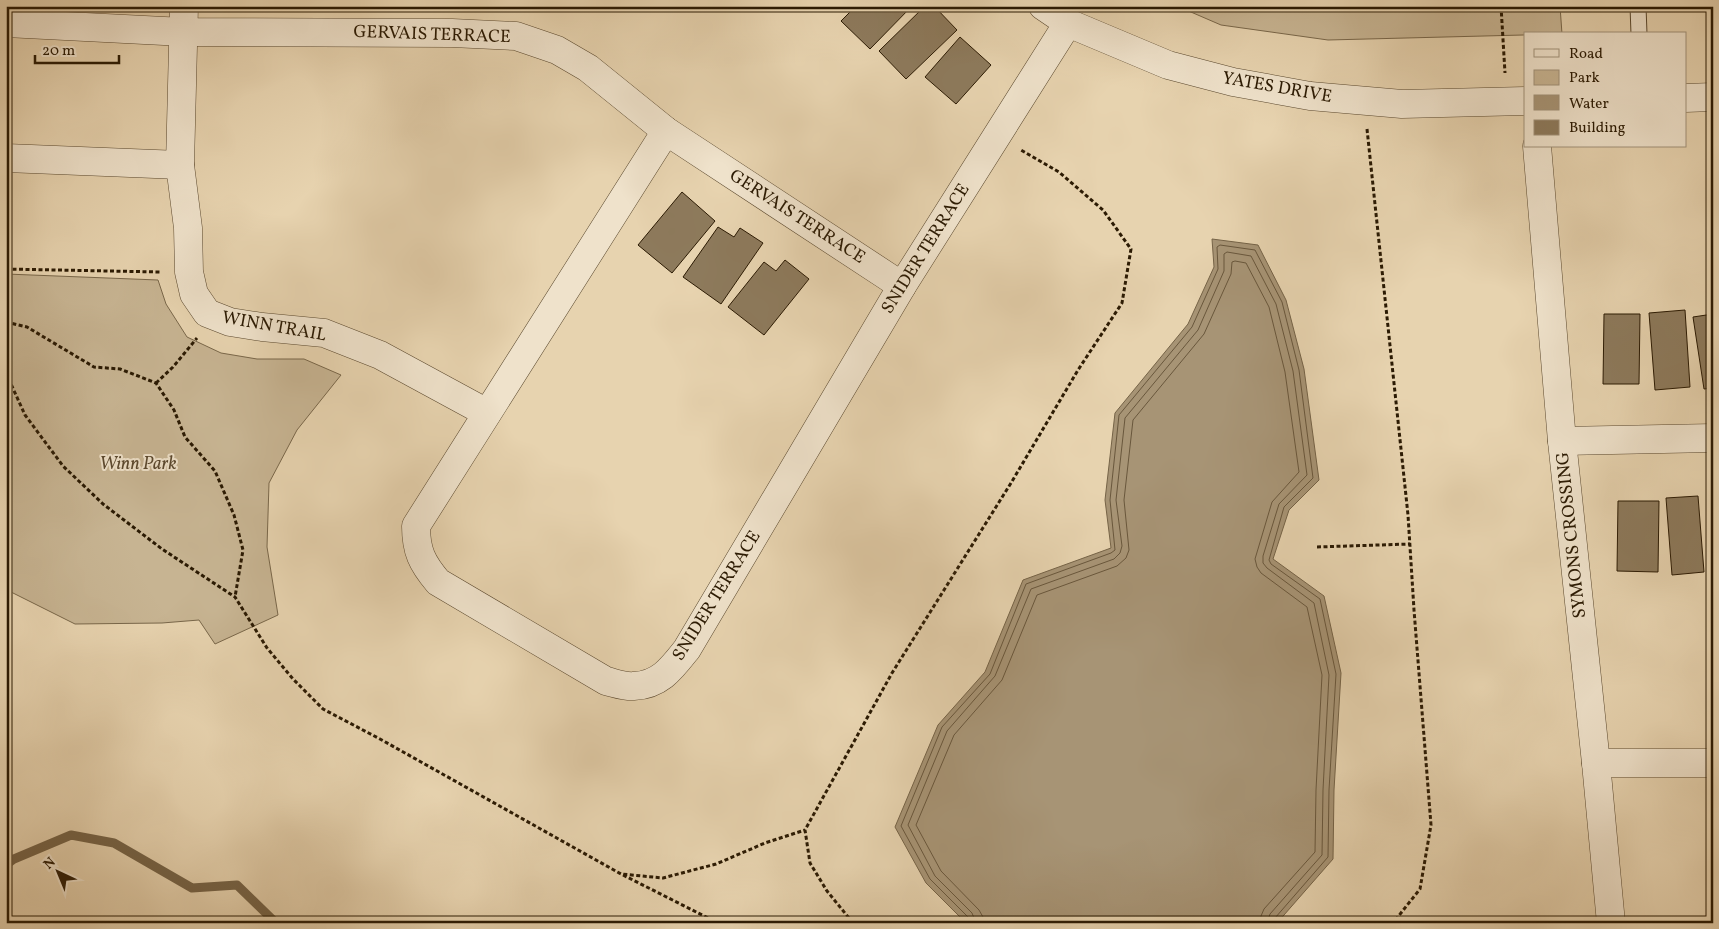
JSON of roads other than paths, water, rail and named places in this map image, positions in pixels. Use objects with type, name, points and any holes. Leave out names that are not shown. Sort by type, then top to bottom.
[{"type":"street","name":"YATES DRIVE","points":[[1044,6],[1068,23],[1168,65],[1233,82],[1310,96],[1402,104],[1515,101]]},
{"type":"street","name":"GERVAIS TERRACE","points":[[6,23],[184,19],[516,36],[557,50],[588,68],[666,131],[902,286]]},
{"type":"street","name":"WINN TRAIL","points":[[184,19],[180,165],[188,228],[189,272],[194,294],[207,313],[230,322],[262,327],[324,332],[380,355],[487,413]]},
{"type":"street","name":"SNIDER TERRACE","points":[[666,131],[416,526],[416,544],[424,565],[438,582],[606,681],[633,686],[655,682],[672,668],[687,649],[902,286],[1068,23]]},
{"type":"street","points":[[1686,98],[1713,97]]},
{"type":"street","name":"SYMONS CROSSING","points":[[1537,148],[1562,441],[1611,923]]},
{"type":"street","points":[[6,158],[180,165]]},
{"type":"street","points":[[1562,441],[1713,438]]},
{"type":"street","points":[[1596,763],[1713,763]]},
{"type":"lane","points":[[1638,6],[1639,32]]},
{"type":"water","points":[[1212,239],[1258,245],[1286,300],[1304,369],[1319,480],[1289,510],[1273,559],[1324,596],[1341,673],[1334,790],[1333,859],[1277,923],[966,923],[926,883],[895,827],[938,725],[985,672],[1023,580],[1111,548],[1105,500],[1115,413],[1188,324],[1214,267]]},
{"type":"waterway","points":[[6,865],[14,859],[71,835],[114,843],[192,888],[237,885],[276,923]]},
{"type":"park label","name":"Winn Park","points":[[138,464]]}]
